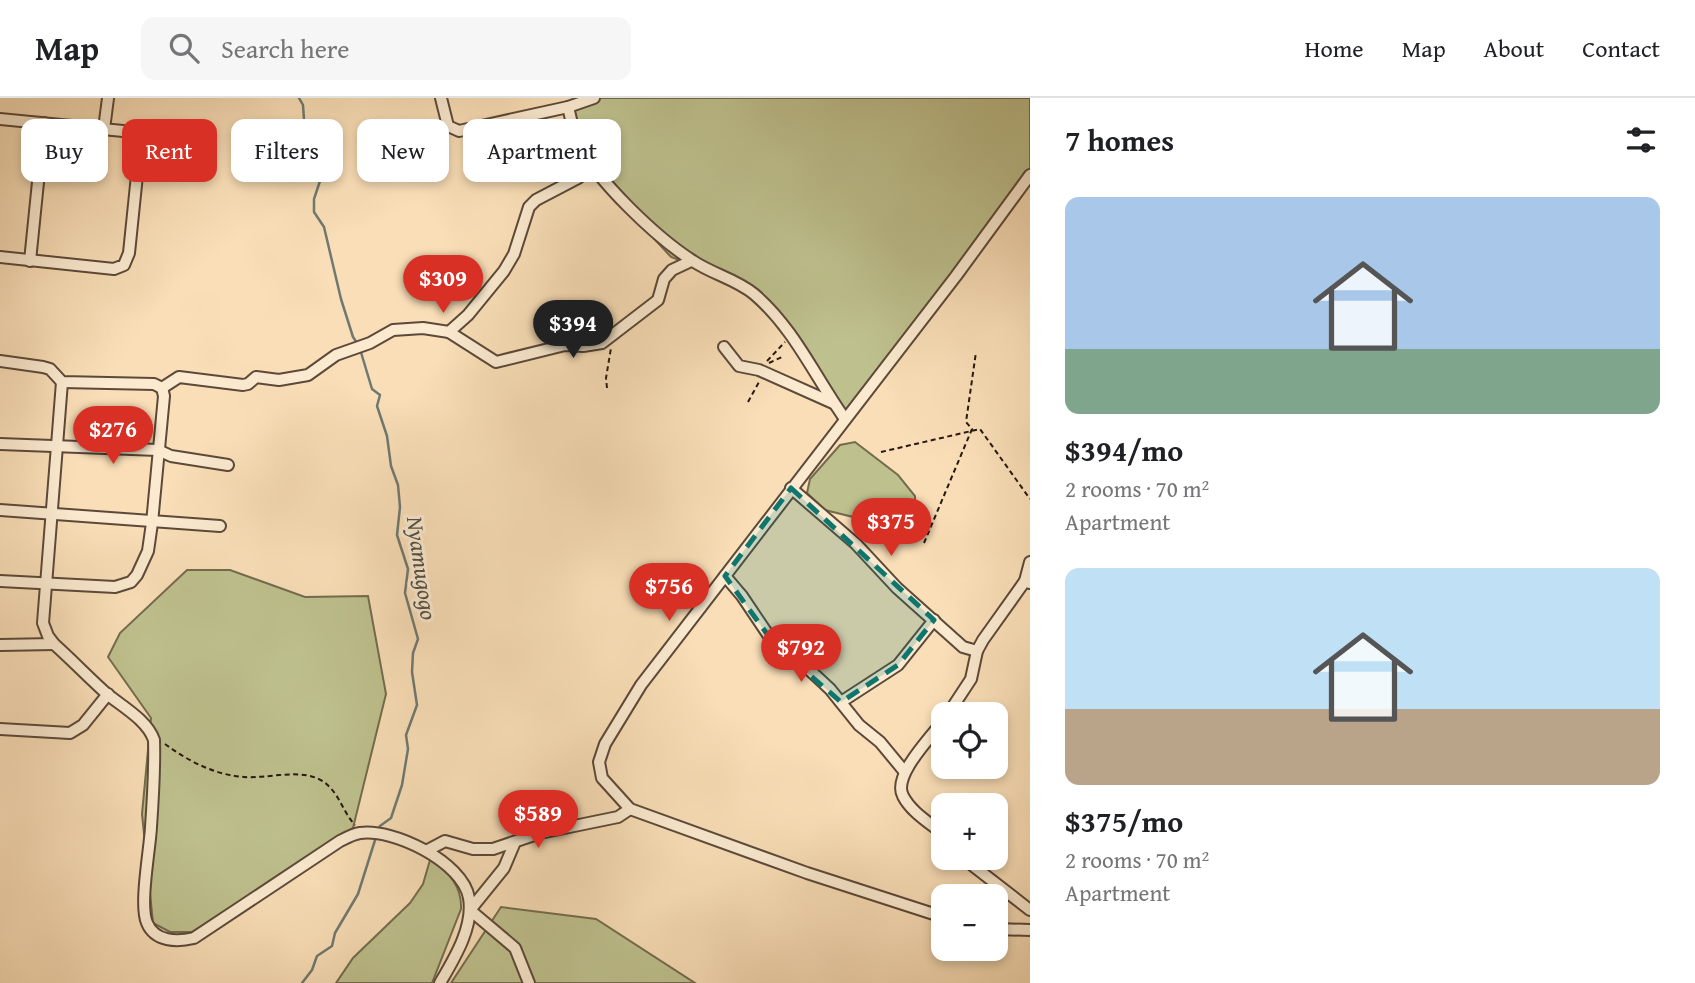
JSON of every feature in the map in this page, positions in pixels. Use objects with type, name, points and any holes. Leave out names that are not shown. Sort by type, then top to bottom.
[{"type":"street","points":[[105,119],[107,98]]},
{"type":"street","points":[[441,98],[448,126],[458,131],[568,107],[594,98]]},
{"type":"street","points":[[568,107],[572,119]]},
{"type":"street","points":[[0,119],[21,121]]},
{"type":"street","points":[[0,257],[114,269],[124,265],[127,260],[139,140],[136,135],[108,130]]},
{"type":"street","points":[[931,913],[807,873],[630,808],[602,778],[599,771],[601,753],[641,685],[1030,176]]},
{"type":"street","points":[[30,261],[38,182]]},
{"type":"street","points":[[449,331],[468,315],[504,271],[514,254],[529,207],[536,200],[570,182]]},
{"type":"street","points":[[605,182],[614,193],[691,261],[752,292],[792,335],[845,418]]},
{"type":"street","points":[[162,388],[179,377],[243,385],[256,377],[279,380],[308,375],[336,355],[370,343],[393,330],[423,328],[449,331],[496,362],[565,345],[593,345],[611,338],[658,300],[664,279],[672,270],[691,261]]},
{"type":"street","points":[[724,346],[739,366],[759,370],[834,403]]},
{"type":"street","points":[[0,361],[50,369],[62,382],[154,384],[162,388],[164,396],[152,523],[143,564],[131,582],[115,587],[0,581]]},
{"type":"street","points":[[62,382],[43,623],[54,644],[151,731],[154,740],[152,825],[144,912],[146,923],[159,937],[181,941],[194,938],[340,841],[362,832],[396,838],[428,850],[450,867],[463,882],[469,896],[470,910],[463,939],[440,983]]},
{"type":"street","points":[[0,444],[158,450],[171,456],[228,465]]},
{"type":"street","points":[[791,488],[856,544],[897,588],[962,647],[977,651]]},
{"type":"street","points":[[0,510],[220,526]]},
{"type":"street","points":[[956,702],[971,679],[977,651],[1028,582],[1030,562]]},
{"type":"street","points":[[725,576],[775,645],[802,663],[841,702],[859,725],[880,742],[904,771]]},
{"type":"street","points":[[841,702],[898,665],[933,620]]},
{"type":"street","points":[[0,645],[54,644]]},
{"type":"street","points":[[0,729],[70,733],[83,725],[108,694]]},
{"type":"street","points":[[931,736],[904,771],[900,784],[903,797],[931,824]]},
{"type":"street","points":[[428,850],[445,841],[483,850],[540,832],[618,817],[630,808]]},
{"type":"street","points":[[470,910],[504,868],[515,842]]},
{"type":"street","points":[[978,870],[1030,910]]},
{"type":"street","points":[[470,910],[515,948],[529,983]]},
{"type":"street","points":[[1008,929],[1030,930]]},
{"type":"path","points":[[759,370],[792,335]]},
{"type":"path","points":[[607,388],[611,338]]},
{"type":"path","points":[[972,429],[966,422],[966,412],[976,352]]},
{"type":"path","points":[[924,543],[972,429]]},
{"type":"path","points":[[881,452],[980,429],[1030,499]]},
{"type":"path","points":[[154,740],[164,743],[196,764],[231,775],[288,775],[321,780],[337,793],[352,822],[362,832]]},
{"type":"highlighted area","points":[[791,488],[934,620],[898,665],[841,702],[775,645],[725,576]]},
{"type":"green space","points":[[578,98],[1030,98],[1030,175],[840,427],[836,413],[784,329],[738,283],[671,257],[602,182],[621,182],[621,119],[571,119],[566,102]]},
{"type":"green space","points":[[855,442],[898,475],[915,496],[915,513],[896,533],[881,532],[865,520],[825,510],[807,493],[810,479],[840,445]]},
{"type":"green space","points":[[187,570],[230,570],[305,597],[368,596],[386,694],[353,828],[192,932],[170,932],[153,923],[142,814],[151,718],[108,657],[120,633]]},
{"type":"green space","points":[[430,860],[453,880],[461,901],[461,909],[432,983],[336,983],[353,958],[410,903],[423,884]]},
{"type":"green space","points":[[501,907],[596,919],[695,983],[451,983]]},
{"type":"waterway","name":"Nyamugogo","points":[[299,98],[303,105],[305,134],[324,169],[314,199],[314,212],[324,227],[341,299],[357,343]]},
{"type":"waterway","name":"Nyamugogo","points":[[360,349],[372,389],[380,395],[377,406],[398,485],[400,507],[397,535],[408,569],[405,593],[418,639],[413,653],[412,672],[417,705],[406,735],[408,749],[402,785],[391,818],[380,826],[378,831]]},
{"type":"waterway","name":"Nyamugogo","points":[[302,983],[312,970],[317,956],[332,946],[335,933],[358,894],[376,837]]}]
